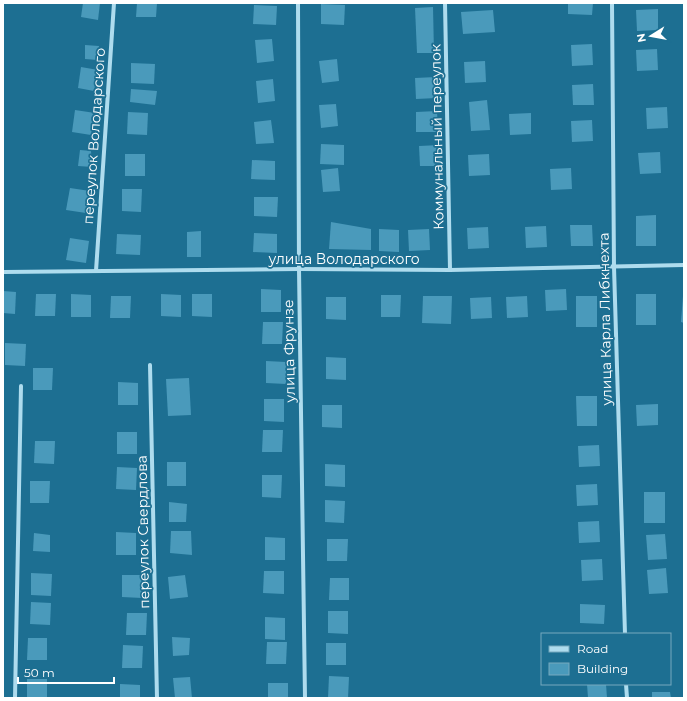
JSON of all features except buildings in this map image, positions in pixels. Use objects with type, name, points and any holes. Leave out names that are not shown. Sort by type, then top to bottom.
[{"type":"street","name":"переулок Володарского","points":[[96,271],[114,3]]},
{"type":"street","name":"улица Фрунзе","points":[[298,3],[299,270],[305,698]]},
{"type":"street","name":"Коммунальный переулок","points":[[446,3],[450,270]]},
{"type":"street","name":"улица Карла Либкнехта","points":[[612,3],[614,267],[625,633]]},
{"type":"street","name":"улица Володарского","points":[[3,272],[450,270],[684,265]]},
{"type":"street","name":"переулок Свердлова","points":[[150,365],[158,698]]},
{"type":"street","points":[[15,698],[21,386]]},
{"type":"street","points":[[626,685],[627,698]]}]
